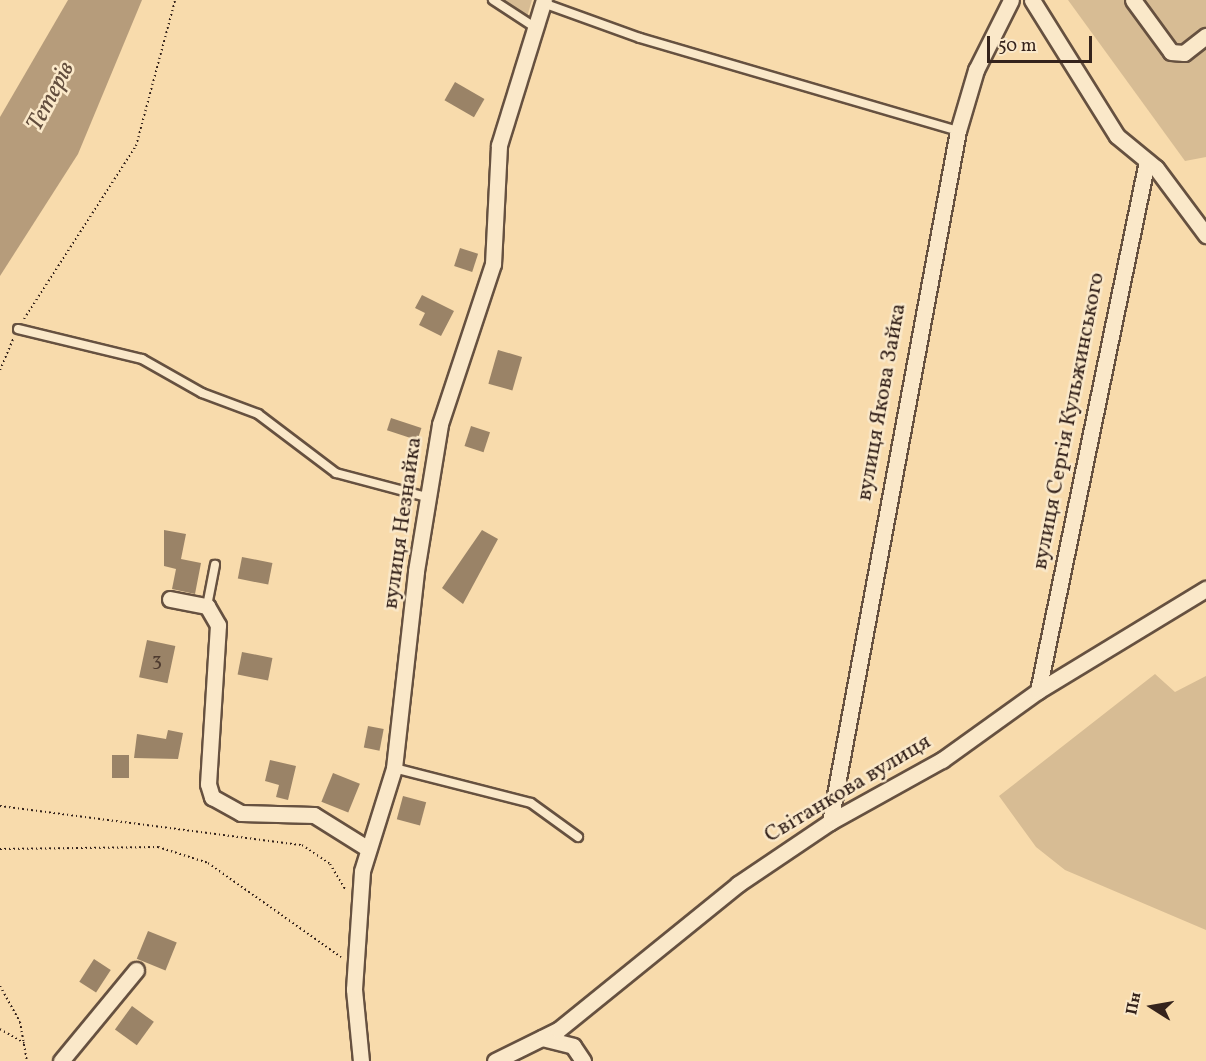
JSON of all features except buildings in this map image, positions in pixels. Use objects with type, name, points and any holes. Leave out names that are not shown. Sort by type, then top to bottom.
[{"type":"street","name":"вулиця Якова Зайка","points":[[830,822],[957,131],[976,70],[1011,0]]},
{"type":"street","points":[[1032,0],[1117,136],[1147,161],[1206,235]]},
{"type":"street","points":[[1133,0],[1171,52],[1184,53],[1206,36]]},
{"type":"street","name":"вулиця Незнайка","points":[[361,1061],[354,965],[357,909],[367,849],[394,768],[427,497],[440,424],[493,264],[499,145],[544,2]]},
{"type":"street","name":"вулиця Сергія Кульжинського","points":[[1038,691],[1147,161]]},
{"type":"street","name":"Світанкова вулиця","points":[[495,1061],[542,1038],[615,988],[738,884],[830,822],[942,760],[1038,691],[1206,589]]},
{"type":"street","points":[[170,599],[207,606],[219,634],[208,784],[212,797],[242,813],[314,815],[367,849]]},
{"type":"street","points":[[61,1061],[136,970]]},
{"type":"street","points":[[542,1038],[573,1046],[583,1061]]},
{"type":"lane","points":[[494,0],[536,28]]},
{"type":"lane","points":[[544,2],[662,45],[957,131]]},
{"type":"lane","points":[[18,329],[142,359],[202,393],[258,414],[336,473],[427,497]]},
{"type":"lane","points":[[207,606],[215,565]]},
{"type":"lane","points":[[394,768],[531,803],[578,837]]},
{"type":"path","points":[[0,370],[18,329],[136,146],[175,0]]},
{"type":"path","points":[[0,806],[302,845],[330,864],[357,909]]},
{"type":"path","points":[[0,849],[158,847],[208,863],[354,965]]},
{"type":"path","points":[[0,986],[12,1002],[27,1061]]},
{"type":"path","points":[[0,1029],[24,1043]]},
{"type":"shaded area","points":[[501,0],[532,0],[527,17]]},
{"type":"shaded area","points":[[1068,0],[1206,0],[1206,157],[1185,161]]},
{"type":"shaded area","points":[[1155,674],[1175,692],[1206,676],[1206,930],[1065,870],[1036,847],[999,796]]},
{"type":"water","name":"Тетерів","points":[[68,0],[142,0],[78,154],[0,276],[0,117]]}]
